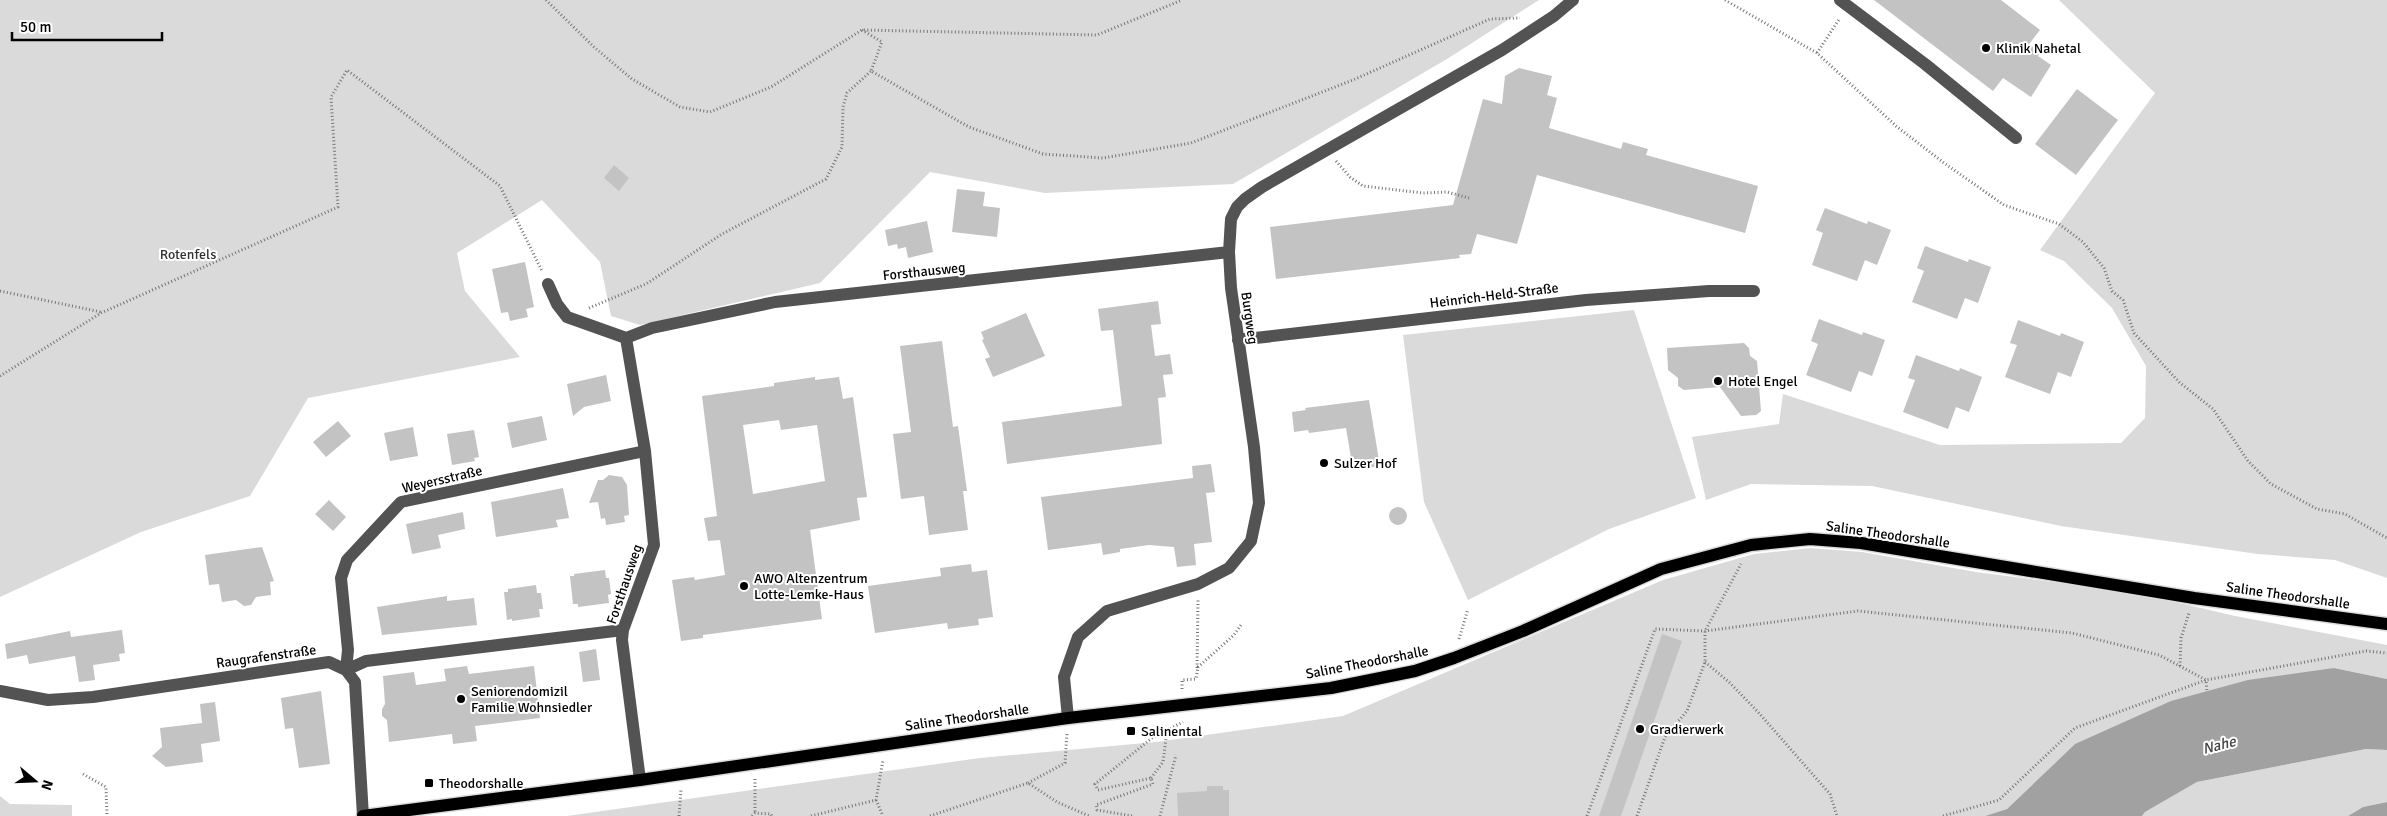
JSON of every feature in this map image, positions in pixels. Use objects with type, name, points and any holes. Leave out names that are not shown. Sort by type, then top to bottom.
[{"type":"main road","name":"Saline Theodorshalle","points":[[363,816],[640,780],[1068,718],[1183,703],[1331,688],[1415,671],[1454,658],[1522,631],[1661,569],[1751,545],[1810,539],[1861,543],[2194,598],[2387,624]]},
{"type":"street","name":"Burgweg","points":[[1068,718],[1064,677],[1078,637],[1107,611],[1198,584],[1229,568],[1251,541],[1259,503],[1254,448],[1238,340],[1228,252],[1232,219],[1245,199],[1327,148],[1502,50],[1554,16],[1573,0]]},
{"type":"street","points":[[1844,3],[1925,64],[2016,138]]},
{"type":"street","name":"Forsthausweg","points":[[640,780],[622,640],[623,630],[654,545],[645,451],[626,338],[661,326],[774,302],[1228,252]]},
{"type":"street","points":[[548,284],[557,304],[567,317],[626,338]]},
{"type":"street","name":"Heinrich-Held-Straße","points":[[1238,340],[1586,300],[1709,291],[1754,291]]},
{"type":"street","name":"Weyersstraße","points":[[363,816],[355,682],[346,670],[348,650],[340,578],[347,560],[401,502],[645,451]]},
{"type":"street","points":[[346,670],[366,661],[623,630]]},
{"type":"street","name":"Raugrafenstraße","points":[[0,691],[48,700],[93,697],[329,662],[346,670]]},
{"type":"path","points":[[546,0],[594,47],[632,79],[680,107],[710,112],[771,87],[862,30],[1097,35],[1182,0]]},
{"type":"path","points":[[1725,0],[1817,53],[1896,126],[1944,163],[2004,205],[2059,224],[2083,242],[2104,268],[2112,291],[2123,300],[2134,333],[2179,382],[2213,409],[2248,461],[2271,484],[2317,509],[2345,514],[2387,538]]},
{"type":"path","points":[[1817,53],[1844,3]]},
{"type":"path","points":[[871,71],[969,127],[1043,154],[1103,158],[1191,143],[1353,80],[1490,20],[1526,18]]},
{"type":"path","points":[[567,317],[646,284],[722,234],[826,179],[842,147],[843,107],[847,93],[871,71],[882,42],[862,30]]},
{"type":"path","points":[[0,376],[101,312],[338,207],[331,97],[348,70],[500,186],[548,284]]},
{"type":"path","points":[[1327,148],[1350,177],[1363,186],[1423,193],[1447,192],[1469,198]]},
{"type":"path","points":[[0,291],[101,312]]},
{"type":"path","points":[[1637,816],[1665,737],[1687,711],[1705,662],[1705,631],[1751,545]]},
{"type":"path","points":[[1183,703],[1182,680],[1196,679],[1198,668],[1198,584]]},
{"type":"path","points":[[2180,666],[2181,638],[2194,598]]},
{"type":"path","points":[[1454,658],[1468,609]]},
{"type":"path","points":[[1587,816],[1655,629],[1705,631],[1858,611],[2072,634],[2159,655],[2206,680]]},
{"type":"path","points":[[1198,668],[1234,635],[1241,624]]},
{"type":"path","points":[[1943,816],[1999,800],[2075,728],[2206,680],[2366,651],[2387,653]]},
{"type":"path","points":[[1705,662],[1730,683],[1758,712],[1830,794],[1837,816]]},
{"type":"path","points":[[2206,680],[2207,691]]},
{"type":"path","points":[[930,816],[1028,783],[1065,763],[1068,718]]},
{"type":"path","points":[[1167,731],[1163,762],[1152,778],[1098,790],[1095,784],[1152,738],[1184,722]]},
{"type":"path","points":[[883,816],[876,800],[886,744]]},
{"type":"path","points":[[1160,816],[1176,756]]},
{"type":"path","points":[[754,763],[754,815],[771,814],[772,816]]},
{"type":"path","points":[[83,774],[106,787],[107,816]]},
{"type":"path","points":[[1132,816],[1097,810],[1096,805],[1153,784],[1152,778]]},
{"type":"path","points":[[1028,783],[1057,802],[1089,816]]},
{"type":"path","points":[[811,816],[876,800]]},
{"type":"path","points":[[679,816],[680,809]]},
{"type":"green space","name":"Rotenfels","points":[[0,0],[1539,0],[1447,59],[1233,184],[1045,193],[930,172],[820,283],[640,325],[611,316],[600,262],[542,200],[457,253],[465,291],[520,357],[308,398],[250,496],[141,532],[0,597]]},
{"type":"green space","points":[[2059,0],[2387,0],[2387,578],[2335,560],[2258,554],[2061,526],[1872,486],[1751,484],[1706,500],[1692,437],[1779,424],[1783,394],[1940,445],[2121,443],[2145,418],[2146,366],[2112,308],[2064,261],[2040,250],[2155,93]]},
{"type":"green space","points":[[1634,310],[1696,498],[1609,529],[1468,600],[1424,502],[1403,335]]},
{"type":"green space","points":[[1810,548],[1862,552],[1976,572],[2137,593],[2235,616],[2387,645],[2387,679],[2334,668],[2075,744],[2007,809],[1985,816],[567,816],[980,758],[1156,742],[1343,716],[1663,580],[1754,554]]},
{"type":"green space","points":[[2366,749],[2387,750],[2387,802],[2363,807],[2348,816],[2142,816],[2145,812],[2197,782]]},
{"type":"green space","points":[[0,796],[10,804],[72,805],[72,816],[0,816]]},
{"type":"water","name":"Nahe","points":[[2334,668],[2387,679],[2387,750],[2366,749],[2197,782],[2145,812],[2142,816],[1985,816],[2007,809],[2075,744],[2171,701],[2248,680]]},
{"type":"water","points":[[2387,802],[2387,816],[2348,816],[2363,807]]},
{"type":"building","name":"Klinik Nahetal","points":[[1874,0],[2001,0],[2040,30],[2029,44],[2040,52],[2038,56],[2051,65],[2031,97],[2003,78],[1993,91]]},
{"type":"building","points":[[1519,68],[1552,76],[1547,95],[1557,98],[1549,128],[1621,149],[1623,142],[1648,149],[1646,155],[1758,186],[1745,233],[1537,175],[1517,244],[1477,234],[1471,254],[1459,255],[1460,258],[1276,279],[1270,227],[1453,205],[1483,99],[1502,104],[1505,76]]},
{"type":"building","points":[[2077,89],[2118,120],[2076,175],[2035,144]]},
{"type":"building","points":[[614,165],[629,178],[619,191],[604,178]]},
{"type":"building","points":[[957,189],[985,192],[983,206],[1000,208],[997,237],[952,232]]},
{"type":"building","points":[[1825,208],[1867,224],[1868,221],[1891,230],[1877,265],[1865,260],[1857,281],[1812,265],[1823,233],[1816,230]]},
{"type":"building","points":[[927,221],[933,252],[908,258],[906,247],[898,249],[897,244],[888,246],[885,230]]},
{"type":"building","points":[[1925,246],[1968,262],[1969,259],[1991,267],[1978,303],[1965,298],[1957,319],[1912,302],[1924,271],[1917,268]]},
{"type":"building","points":[[525,262],[534,307],[526,309],[528,317],[510,321],[508,312],[501,313],[492,269]]},
{"type":"building","points":[[1158,301],[1161,324],[1151,325],[1155,356],[1170,354],[1173,374],[1163,375],[1166,397],[1158,398],[1162,444],[1007,464],[1002,422],[1122,406],[1113,330],[1101,331],[1098,309]]},
{"type":"building","points":[[1026,313],[1045,356],[993,377],[985,359],[990,357],[982,340],[984,339],[981,332]]},
{"type":"building","points":[[1819,319],[1862,335],[1863,332],[1885,340],[1872,376],[1859,371],[1851,392],[1806,375],[1818,344],[1811,341]]},
{"type":"building","points":[[2018,320],[2060,336],[2061,333],[2084,342],[2071,377],[2058,372],[2050,394],[2005,377],[2017,345],[2010,343]]},
{"type":"building","points":[[942,341],[953,427],[958,426],[967,491],[963,491],[968,530],[929,535],[924,496],[901,499],[893,434],[911,432],[900,346]]},
{"type":"building","name":"Hotel Engel","points":[[1744,343],[1749,348],[1750,356],[1757,361],[1761,411],[1756,415],[1741,416],[1720,387],[1684,390],[1678,386],[1678,378],[1668,370],[1667,348]]},
{"type":"building","points":[[1916,355],[1959,371],[1960,368],[1982,377],[1969,412],[1956,407],[1948,429],[1903,412],[1915,380],[1908,378]]},
{"type":"building","points":[[606,375],[611,401],[584,407],[573,416],[567,384]]},
{"type":"building","points":[[815,377],[815,380],[839,377],[843,399],[853,397],[867,497],[857,498],[860,520],[810,530],[822,619],[703,635],[703,638],[681,641],[672,580],[694,577],[695,580],[725,575],[720,540],[708,541],[704,518],[717,516],[702,396],[774,386],[774,383]],"holes":[[[779,420],[781,430],[817,425],[825,481],[753,494],[743,425]]]},
{"type":"building","points":[[1369,400],[1380,466],[1353,470],[1346,428],[1309,433],[1308,430],[1294,432],[1292,412],[1306,410],[1305,408]]},
{"type":"building","points":[[542,416],[547,440],[512,448],[507,423]]},
{"type":"building","points":[[338,421],[351,436],[326,457],[313,442]]},
{"type":"building","points":[[413,427],[418,456],[390,461],[384,433]]},
{"type":"building","points":[[474,430],[479,457],[474,458],[475,461],[452,465],[447,434]]},
{"type":"building","points":[[1211,464],[1215,492],[1206,493],[1212,542],[1194,544],[1196,565],[1177,567],[1174,547],[1149,545],[1120,549],[1120,552],[1103,555],[1101,543],[1048,550],[1041,497],[1193,478],[1192,466]]},
{"type":"building","points":[[609,475],[622,477],[627,485],[629,515],[624,516],[625,522],[606,525],[605,518],[601,519],[598,502],[589,503],[598,480],[603,480]]},
{"type":"building","points":[[563,488],[569,518],[556,520],[558,527],[496,537],[491,502]]},
{"type":"building","points":[[329,500],[346,517],[333,531],[315,514]]},
{"type":"building","points":[[1398,507],[1404,510],[1407,516],[1404,522],[1398,525],[1392,522],[1389,516],[1392,510]]},
{"type":"building","points":[[463,512],[465,529],[438,535],[441,548],[412,554],[406,524]]},
{"type":"building","points":[[262,547],[274,581],[270,582],[271,595],[256,597],[251,605],[244,606],[236,600],[222,602],[219,584],[209,585],[205,555]]},
{"type":"building","points":[[971,564],[972,572],[987,570],[993,617],[978,619],[979,625],[948,629],[947,623],[875,633],[868,586],[941,576],[940,568]]},
{"type":"building","points":[[605,570],[606,578],[609,578],[611,594],[608,595],[609,603],[578,607],[578,604],[573,604],[570,576]]},
{"type":"building","points":[[536,585],[537,593],[541,593],[543,609],[539,609],[540,617],[507,620],[504,592],[508,592],[508,589]]},
{"type":"building","points":[[447,596],[447,601],[474,598],[477,625],[382,635],[377,607]]},
{"type":"building","points":[[122,630],[125,653],[119,654],[120,661],[93,665],[95,680],[79,682],[75,656],[29,664],[27,655],[7,659],[5,644],[70,631],[71,637]]},
{"type":"building","name":"Gradierwerk","points":[[1662,634],[1682,641],[1621,816],[1599,816]]},
{"type":"building","points":[[596,649],[600,680],[583,682],[579,652]]},
{"type":"building","name":"Seniorendomizil Familie Wohnsiedler","points":[[467,666],[469,674],[534,666],[540,718],[475,726],[477,741],[453,744],[452,734],[389,742],[387,720],[382,716],[382,709],[385,704],[383,676],[414,672],[416,685],[446,681],[444,669]]},
{"type":"building","points":[[321,691],[330,764],[299,768],[293,728],[285,729],[281,698]]},
{"type":"building","points":[[215,702],[220,741],[201,744],[203,762],[166,767],[152,756],[162,747],[160,728],[202,723],[200,704]]},
{"type":"building","points":[[1207,786],[1223,786],[1223,790],[1229,790],[1229,816],[1178,816],[1177,793],[1207,791]]},
{"type":"place","name":"Klinik Nahetal","points":[[1986,48]]},
{"type":"place","name":"Hotel Engel","points":[[1718,381]]},
{"type":"place","name":"Sulzer Hof","points":[[1324,463]]},
{"type":"place","name":"AWO Altenzentrum Lotte-Lemke-Haus","points":[[744,586]]},
{"type":"place","name":"Seniorendomizil Familie Wohnsiedler","points":[[461,699]]},
{"type":"place","name":"Gradierwerk","points":[[1640,729]]},
{"type":"place","name":"Salinental","points":[[1131,731]]},
{"type":"place","name":"Theodorshalle","points":[[429,783]]}]
